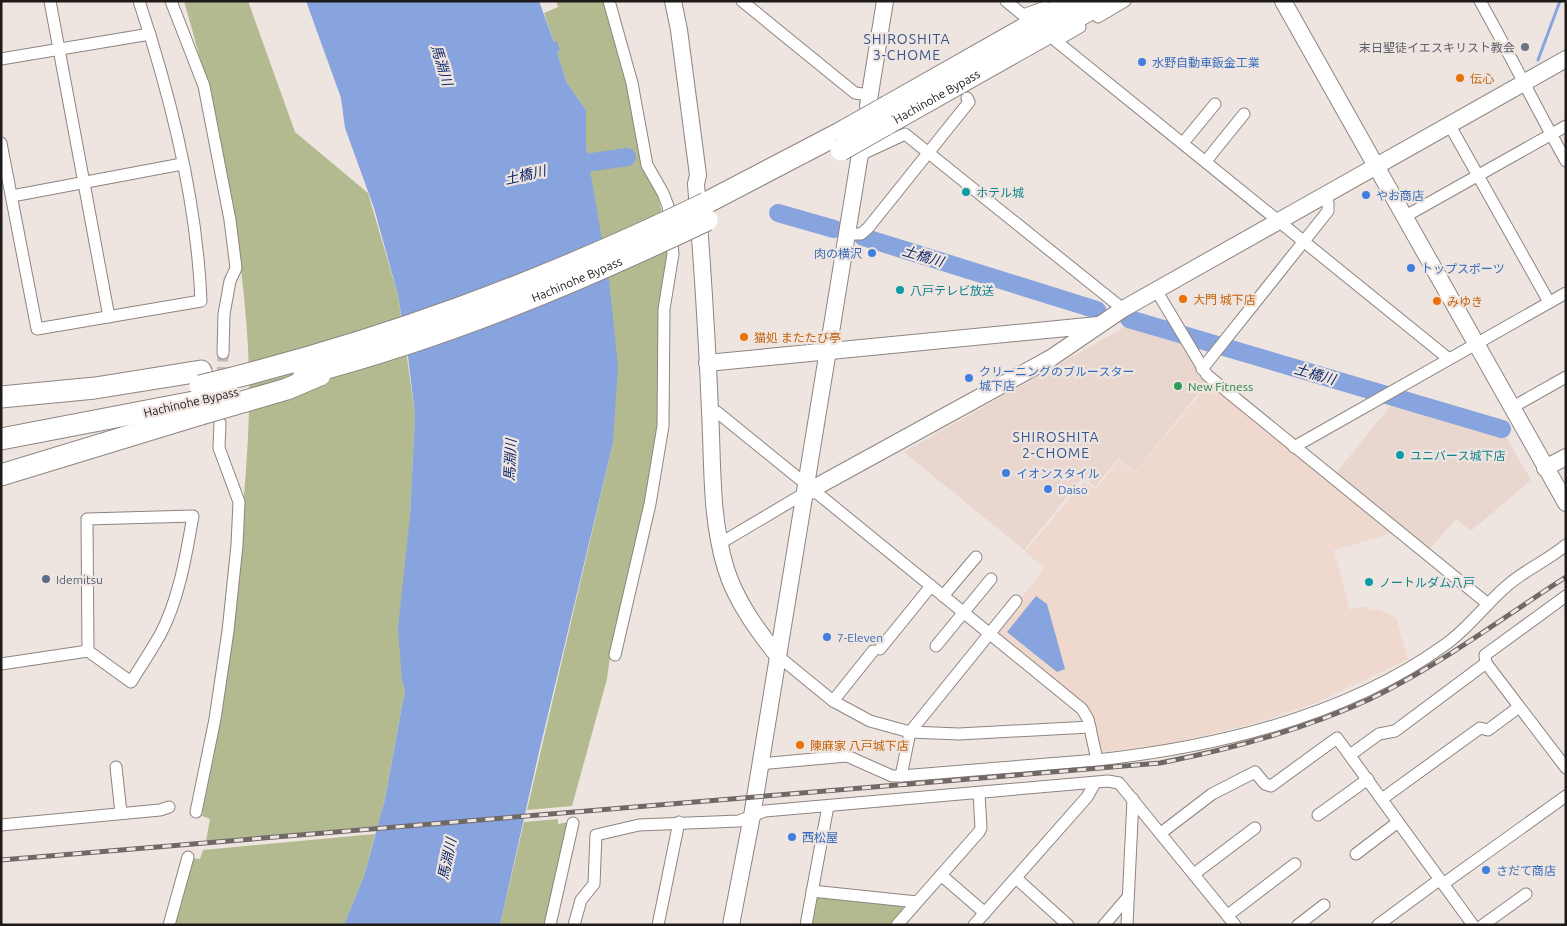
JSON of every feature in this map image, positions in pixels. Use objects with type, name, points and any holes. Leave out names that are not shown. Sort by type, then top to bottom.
[{"type":"highway","name":"Hachinohe Bypass","points":[[1,439],[201,393],[278,367],[370,340],[522,286],[616,246],[706,211],[851,146],[878,108],[1073,1]]},
{"type":"highway","name":"Hachinohe Bypass","points":[[878,108],[1105,1]]},
{"type":"highway","name":"Hachinohe Bypass","points":[[1,425],[201,393],[288,389],[352,361],[514,305],[625,259],[706,211]]},
{"type":"highway","points":[[1,397],[95,388],[201,393]]},
{"type":"highway","points":[[1,475],[201,393]]},
{"type":"street","points":[[50,1],[109,317]]},
{"type":"street","points":[[1,142],[37,329],[201,301],[193,214],[161,72],[139,1]]},
{"type":"street","points":[[171,1],[204,86],[230,220],[236,268],[230,281],[224,314],[223,353]]},
{"type":"street","points":[[609,1],[632,83],[647,166],[663,193],[668,206],[673,254],[664,309],[663,426],[650,504],[615,655]]},
{"type":"street","points":[[673,1],[679,30],[698,175],[696,184],[708,363],[712,498],[719,544],[726,571],[745,612],[778,656],[833,701],[870,720],[910,732],[959,734],[1090,727]]},
{"type":"street","points":[[742,1],[855,92],[878,108]]},
{"type":"street","points":[[878,108],[885,1]]},
{"type":"street","points":[[1006,1],[1023,15],[1047,6],[1051,1]]},
{"type":"street","points":[[1125,1],[1056,41],[1449,359]]},
{"type":"street","points":[[1283,1],[1566,504]]},
{"type":"street","points":[[1480,1],[1566,160]]},
{"type":"street","points":[[1,59],[150,34]]},
{"type":"street","points":[[719,544],[806,489],[1051,358],[1123,309],[1566,59]]},
{"type":"street","points":[[848,234],[860,234],[868,228],[968,102],[967,98]]},
{"type":"street","points":[[1183,143],[1215,104]]},
{"type":"street","points":[[1206,161],[1244,114]]},
{"type":"street","points":[[1449,124],[1549,302]]},
{"type":"street","points":[[1404,217],[1566,126]]},
{"type":"street","points":[[731,925],[752,816],[827,352],[848,234],[851,146],[905,134],[1123,309]]},
{"type":"street","points":[[12,196],[182,164]]},
{"type":"street","points":[[1202,369],[1328,211],[1328,203],[1324,195]]},
{"type":"street","points":[[1156,290],[1206,375],[1488,604]]},
{"type":"street","points":[[1294,447],[1566,293]]},
{"type":"street","points":[[708,363],[1101,325]]},
{"type":"street","points":[[1511,408],[1566,377]]},
{"type":"street","points":[[710,411],[717,412],[806,489],[817,493],[1082,709],[1088,719],[1108,781]]},
{"type":"street","points":[[196,812],[218,700],[228,631],[237,545],[239,502],[219,448],[220,423]]},
{"type":"street","points":[[1546,468],[1566,457]]},
{"type":"street","points":[[1,664],[88,651],[131,682],[160,635],[175,597],[185,562],[193,516],[88,519],[88,651]]},
{"type":"street","points":[[760,764],[847,756],[892,776],[901,776],[1102,759],[1186,748],[1267,728],[1348,698],[1400,672],[1447,644],[1510,583],[1566,545]]},
{"type":"street","points":[[943,596],[976,558]]},
{"type":"street","points":[[936,646],[992,579]]},
{"type":"street","points":[[833,701],[931,586]]},
{"type":"street","points":[[1566,596],[1485,655],[1486,663],[1566,768]]},
{"type":"street","points":[[901,776],[910,732],[1016,601]]},
{"type":"street","points":[[1350,755],[1379,734],[1395,731],[1486,663]]},
{"type":"street","points":[[1382,799],[1480,728],[1488,730],[1520,706]]},
{"type":"street","points":[[1161,833],[1212,794],[1255,772],[1265,784],[1272,786],[1337,738],[1473,925]]},
{"type":"street","points":[[116,767],[121,813]]},
{"type":"street","points":[[1318,815],[1368,779]]},
{"type":"street","points":[[574,925],[580,900],[594,884],[596,836],[639,825],[739,821],[765,811],[1108,781],[1119,783],[1231,920],[1295,864]]},
{"type":"street","points":[[974,925],[1087,797],[1095,783]]},
{"type":"street","points":[[897,925],[981,828],[979,793]]},
{"type":"street","points":[[1378,925],[1566,796]]},
{"type":"street","points":[[1127,925],[1133,800]]},
{"type":"street","points":[[806,925],[828,806]]},
{"type":"street","points":[[1,826],[160,810],[169,807]]},
{"type":"street","points":[[658,925],[679,822]]},
{"type":"street","points":[[1356,854],[1398,822]]},
{"type":"street","points":[[550,925],[573,823]]},
{"type":"street","points":[[1194,874],[1255,828]]},
{"type":"street","points":[[169,925],[188,857]]},
{"type":"street","points":[[941,875],[985,913]]},
{"type":"street","points":[[1016,878],[1068,925]]},
{"type":"street","points":[[812,891],[917,902]]},
{"type":"street","points":[[1483,925],[1526,894]]},
{"type":"street","points":[[1104,925],[1128,897]]},
{"type":"street","points":[[1298,925],[1324,905]]},
{"type":"shaded area","points":[[1128,325],[1180,338],[1200,376],[1207,383],[1135,472],[1118,459],[1095,487],[1086,479],[1081,480],[1024,550],[904,452]]},
{"type":"shaded area","points":[[1209,383],[1393,533],[1334,550],[1350,610],[1364,606],[1373,611],[1378,609],[1396,617],[1408,659],[1316,703],[1259,722],[1170,744],[1099,752],[1093,721],[993,633],[1045,568],[1025,552],[1084,481],[1096,489],[1118,461],[1135,473]]},
{"type":"shaded area","points":[[1392,404],[1506,437],[1531,480],[1471,531],[1456,519],[1428,551],[1335,474]]},
{"type":"green space","points":[[184,1],[248,1],[295,132],[368,193],[398,295],[415,414],[402,681],[405,690],[385,799],[378,826],[206,841],[210,819],[202,816],[228,657],[241,536],[248,440],[249,365],[240,259],[226,172],[207,86]]},
{"type":"green space","points":[[556,1],[606,1],[629,84],[644,169],[658,195],[667,255],[659,425],[648,502],[610,656],[607,679],[572,806],[527,810],[613,443],[586,147],[586,110],[567,83],[557,52],[560,51],[554,42],[544,13],[558,7]]},
{"type":"green space","points":[[558,819],[558,824],[569,822],[546,925],[500,925],[524,822]]},
{"type":"green space","points":[[375,834],[364,876],[344,925],[173,925],[192,858],[200,859],[203,850]]},
{"type":"green space","points":[[817,895],[903,905],[903,910],[890,925],[809,925],[814,898]]},
{"type":"water","name":"馬淵川","points":[[306,1],[539,1],[554,42],[557,41],[560,51],[557,52],[567,83],[586,110],[586,147],[609,280],[618,366],[613,443],[539,752],[500,925],[344,925],[364,876],[385,799],[405,690],[402,681],[398,628],[410,516],[415,414],[398,295],[374,208],[345,128],[341,98]]},
{"type":"water","points":[[1036,596],[1047,604],[1065,669],[1057,672],[1007,632]]},
{"type":"pier","points":[[528,814],[528,818],[374,831],[375,828]]},
{"type":"waterway","points":[[1538,60],[1560,1]]},
{"type":"waterway","name":"土橋川","points":[[565,166],[627,157]]},
{"type":"waterway","name":"土橋川","points":[[778,213],[834,229]]},
{"type":"waterway","name":"土橋川","points":[[863,237],[1097,310]]},
{"type":"waterway","name":"土橋川","points":[[1129,319],[1502,429]]},
{"type":"tunnel","points":[[221,411],[223,353]]},
{"type":"railway","points":[[1,860],[1160,763],[1267,737],[1319,720],[1370,699],[1421,672],[1566,577]]},
{"type":"place","name":"末日聖徒イエスキリスト教会","points":[[1525,47]]},
{"type":"place","name":"水野自動車鈑金工業","points":[[1142,62]]},
{"type":"place","name":"伝心","points":[[1460,78]]},
{"type":"place","name":"ホテル城","points":[[966,192]]},
{"type":"place","name":"やお商店","points":[[1366,195]]},
{"type":"place","name":"肉の横沢","points":[[872,253]]},
{"type":"place","name":"トップスポーツ","points":[[1411,268]]},
{"type":"place","name":"八戸テレビ放送","points":[[900,290]]},
{"type":"place","name":"大門 城下店","points":[[1183,299]]},
{"type":"place","name":"みゆき","points":[[1437,301]]},
{"type":"place","name":"猫処 またたび亭","points":[[744,337]]},
{"type":"place","name":"クリーニングのブルースター 城下店","points":[[969,378]]},
{"type":"place","name":"New Fitness","points":[[1178,386]]},
{"type":"place","name":"ユニバース城下店","points":[[1400,455]]},
{"type":"place","name":"イオンスタイル","points":[[1006,473]]},
{"type":"place","name":"Daiso","points":[[1048,489]]},
{"type":"place","name":"Idemitsu","points":[[46,579]]},
{"type":"place","name":"ノートルダム八戸","points":[[1369,582]]},
{"type":"place","name":"7-Eleven","points":[[827,637]]},
{"type":"place","name":"陳麻家 八戸城下店","points":[[800,745]]},
{"type":"place","name":"西松屋","points":[[792,837]]},
{"type":"place","name":"さだて商店","points":[[1486,870]]},
{"type":"district","name":"SHIROSHITA 3-CHOME","points":[[907,48]]},
{"type":"district","name":"SHIROSHITA 2-CHOME","points":[[1056,446]]}]
